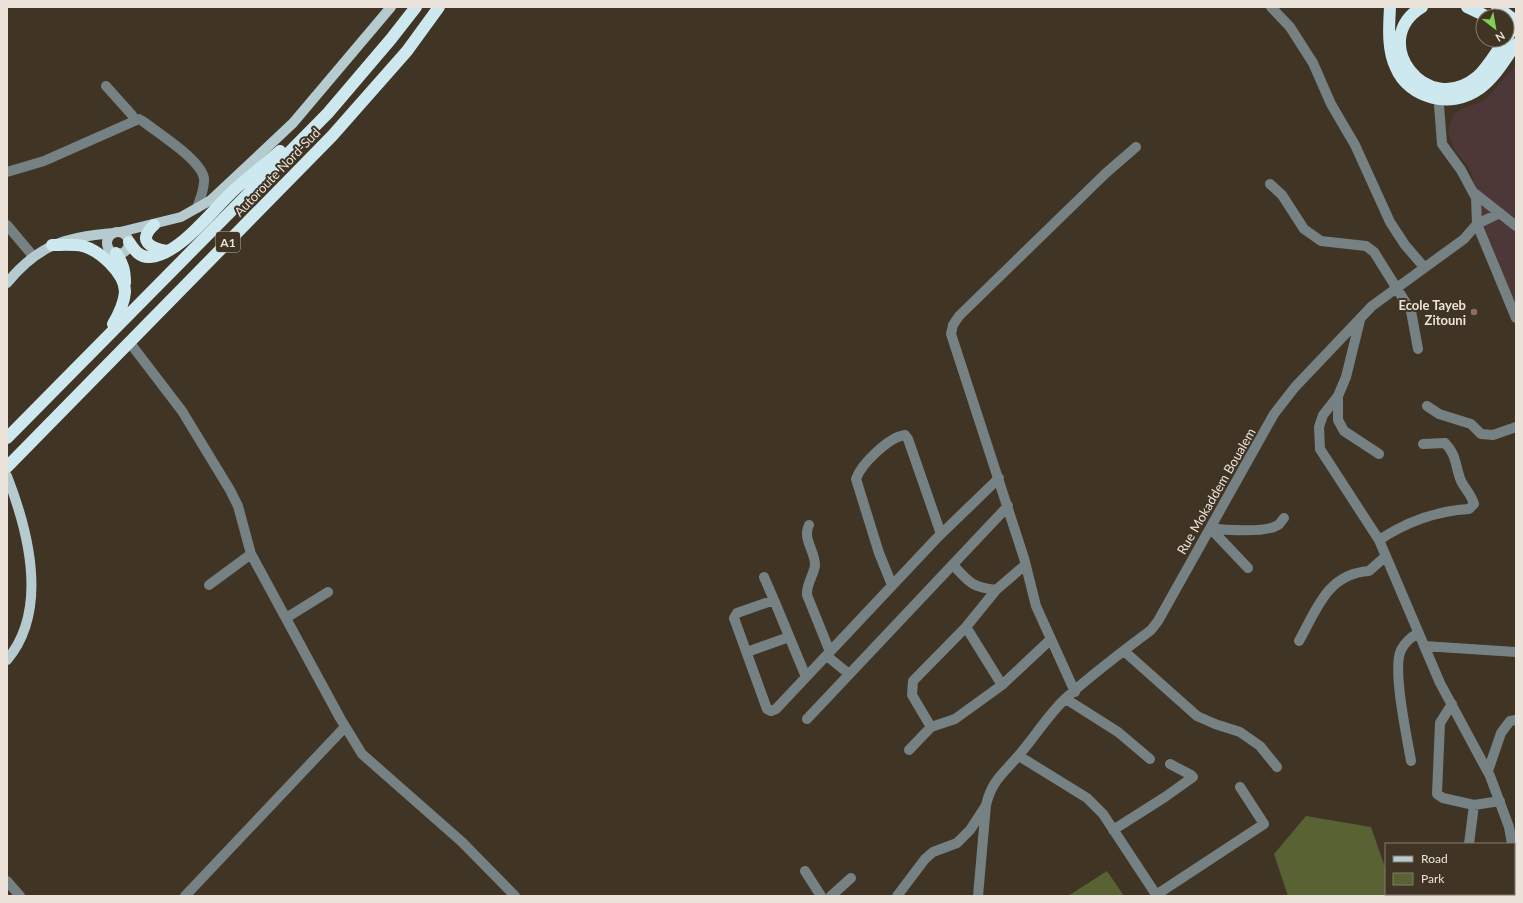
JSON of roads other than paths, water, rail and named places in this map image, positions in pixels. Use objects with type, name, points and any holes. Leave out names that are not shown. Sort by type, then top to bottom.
[{"type":"highway","name":"Autoroute Nord-Sud","points":[[7,438],[328,113],[391,39],[416,7]]},
{"type":"highway","name":"Autoroute Nord-Sud","points":[[7,467],[130,343],[371,94],[407,51],[438,7]]},
{"type":"highway","points":[[1390,7],[1390,50],[1396,69],[1406,84],[1423,95],[1438,94],[1455,98],[1478,90],[1490,80],[1516,44]]},
{"type":"highway","points":[[1422,7],[1415,11],[1406,22],[1400,36],[1400,53],[1406,68],[1416,78],[1438,94]]},
{"type":"highway","points":[[1497,7],[1516,21]]},
{"type":"highway","points":[[1438,94],[1464,85],[1477,76],[1499,48]]},
{"type":"highway","points":[[129,242],[139,254],[149,257],[167,251],[190,234],[234,189],[302,132],[328,113]]},
{"type":"highway","points":[[154,225],[148,231],[146,237],[148,244],[153,249],[167,251]]},
{"type":"highway","points":[[52,245],[83,246],[95,251],[112,265],[121,279],[125,290]]},
{"type":"highway","points":[[102,341],[122,308],[125,290],[125,271],[123,263],[113,251]]},
{"type":"main road","points":[[7,283],[33,256],[52,245],[92,235],[117,233],[154,225],[181,217],[197,208],[224,188],[292,123],[391,7]]},
{"type":"main road","points":[[92,235],[113,251],[125,251],[132,233],[138,229]]},
{"type":"main road","points":[[117,233],[126,236],[129,242]]},
{"type":"main road","points":[[113,251],[108,242],[117,233]]},
{"type":"main road","points":[[7,476],[15,496],[25,531],[29,554],[31,590],[27,618],[18,644],[7,660]]},
{"type":"street","points":[[1271,7],[1290,27],[1313,63],[1331,104],[1355,146],[1390,222],[1405,245],[1424,267]]},
{"type":"street","points":[[106,86],[132,115],[134,120]]},
{"type":"street","points":[[1438,94],[1442,144],[1476,198],[1477,224],[1516,318]]},
{"type":"street","points":[[1439,121],[1442,110],[1455,98]]},
{"type":"street","points":[[7,172],[65,153],[134,120],[144,122],[190,158],[199,168],[204,178],[203,191],[197,208]]},
{"type":"street","points":[[1075,692],[1050,640],[1036,606],[1008,506],[951,334],[953,325],[958,316],[1136,147]]},
{"type":"street","points":[[1270,184],[1282,195],[1304,230],[1320,241],[1366,246],[1374,252],[1411,311],[1418,349]]},
{"type":"street","points":[[1473,192],[1516,226]]},
{"type":"street","points":[[1477,224],[1500,213]]},
{"type":"street","name":"Rue Mokaddem Boualem","points":[[978,896],[986,807],[989,792],[1001,773],[1019,756],[1043,723],[1066,699],[1151,630],[1158,621],[1274,414],[1295,387],[1372,306],[1464,239],[1477,224]]},
{"type":"street","points":[[7,225],[33,256]]},
{"type":"street","points":[[1360,319],[1346,377],[1338,396],[1323,415],[1318,427],[1320,449],[1379,540],[1440,683],[1488,771],[1512,826],[1512,843]]},
{"type":"street","points":[[130,343],[182,411],[230,490],[238,506],[251,554],[345,727],[362,754],[462,842],[515,896]]},
{"type":"street","points":[[1338,396],[1338,420],[1344,431],[1379,454]]},
{"type":"street","points":[[1427,406],[1439,414],[1471,424],[1481,434],[1493,435],[1516,427]]},
{"type":"street","points":[[892,585],[879,553],[856,479],[861,470],[885,444],[900,436],[905,435],[908,439],[941,534]]},
{"type":"street","points":[[1379,540],[1396,529],[1452,510],[1469,509],[1474,504],[1472,496],[1462,483],[1457,472],[1456,459],[1445,442],[1423,444]]},
{"type":"street","points":[[774,600],[735,615],[738,630],[767,709],[772,710],[776,709],[941,534],[999,478]]},
{"type":"street","points":[[807,719],[1008,506]]},
{"type":"street","points":[[1210,528],[1263,529],[1277,526],[1284,518]]},
{"type":"street","points":[[809,525],[807,537],[812,551],[814,565],[807,595],[828,654],[849,674]]},
{"type":"street","points":[[1210,528],[1248,568]]},
{"type":"street","points":[[209,585],[251,554]]},
{"type":"street","points":[[1299,642],[1325,594],[1334,584],[1344,576],[1370,571],[1386,556]]},
{"type":"street","points":[[953,565],[971,584],[976,587],[996,590]]},
{"type":"street","points":[[931,727],[912,695],[913,681],[966,627],[996,590],[1025,565]]},
{"type":"street","points":[[764,577],[806,677]]},
{"type":"street","points":[[286,618],[328,592]]},
{"type":"street","points":[[966,627],[1002,685]]},
{"type":"street","points":[[1411,761],[1400,692],[1399,658],[1408,639],[1418,633]]},
{"type":"street","points":[[747,652],[789,637]]},
{"type":"street","points":[[909,750],[931,727],[955,719],[1002,685],[1050,640]]},
{"type":"street","points":[[1424,646],[1516,652]]},
{"type":"street","points":[[1124,651],[1142,664],[1197,716],[1215,724],[1240,732],[1260,746],[1277,767]]},
{"type":"street","points":[[1066,699],[1118,732],[1150,759]]},
{"type":"street","points":[[1452,704],[1440,723],[1437,794],[1443,798],[1474,805],[1500,801]]},
{"type":"street","points":[[1488,771],[1501,733],[1510,721],[1516,720]]},
{"type":"street","points":[[185,896],[345,727]]},
{"type":"street","points":[[1019,756],[1087,798],[1103,814],[1156,895],[1264,824],[1240,788]]},
{"type":"street","points":[[1113,830],[1193,777],[1170,764]]},
{"type":"street","points":[[1469,843],[1474,805]]},
{"type":"street","points":[[897,896],[925,859],[933,852],[957,843],[970,830],[986,807]]},
{"type":"street","points":[[805,871],[821,896]]},
{"type":"street","points":[[830,896],[851,878]]},
{"type":"street","points":[[7,881],[20,896]]},
{"type":"place","name":"Ecole Tayeb Zitouni","points":[[1474,312]]}]
